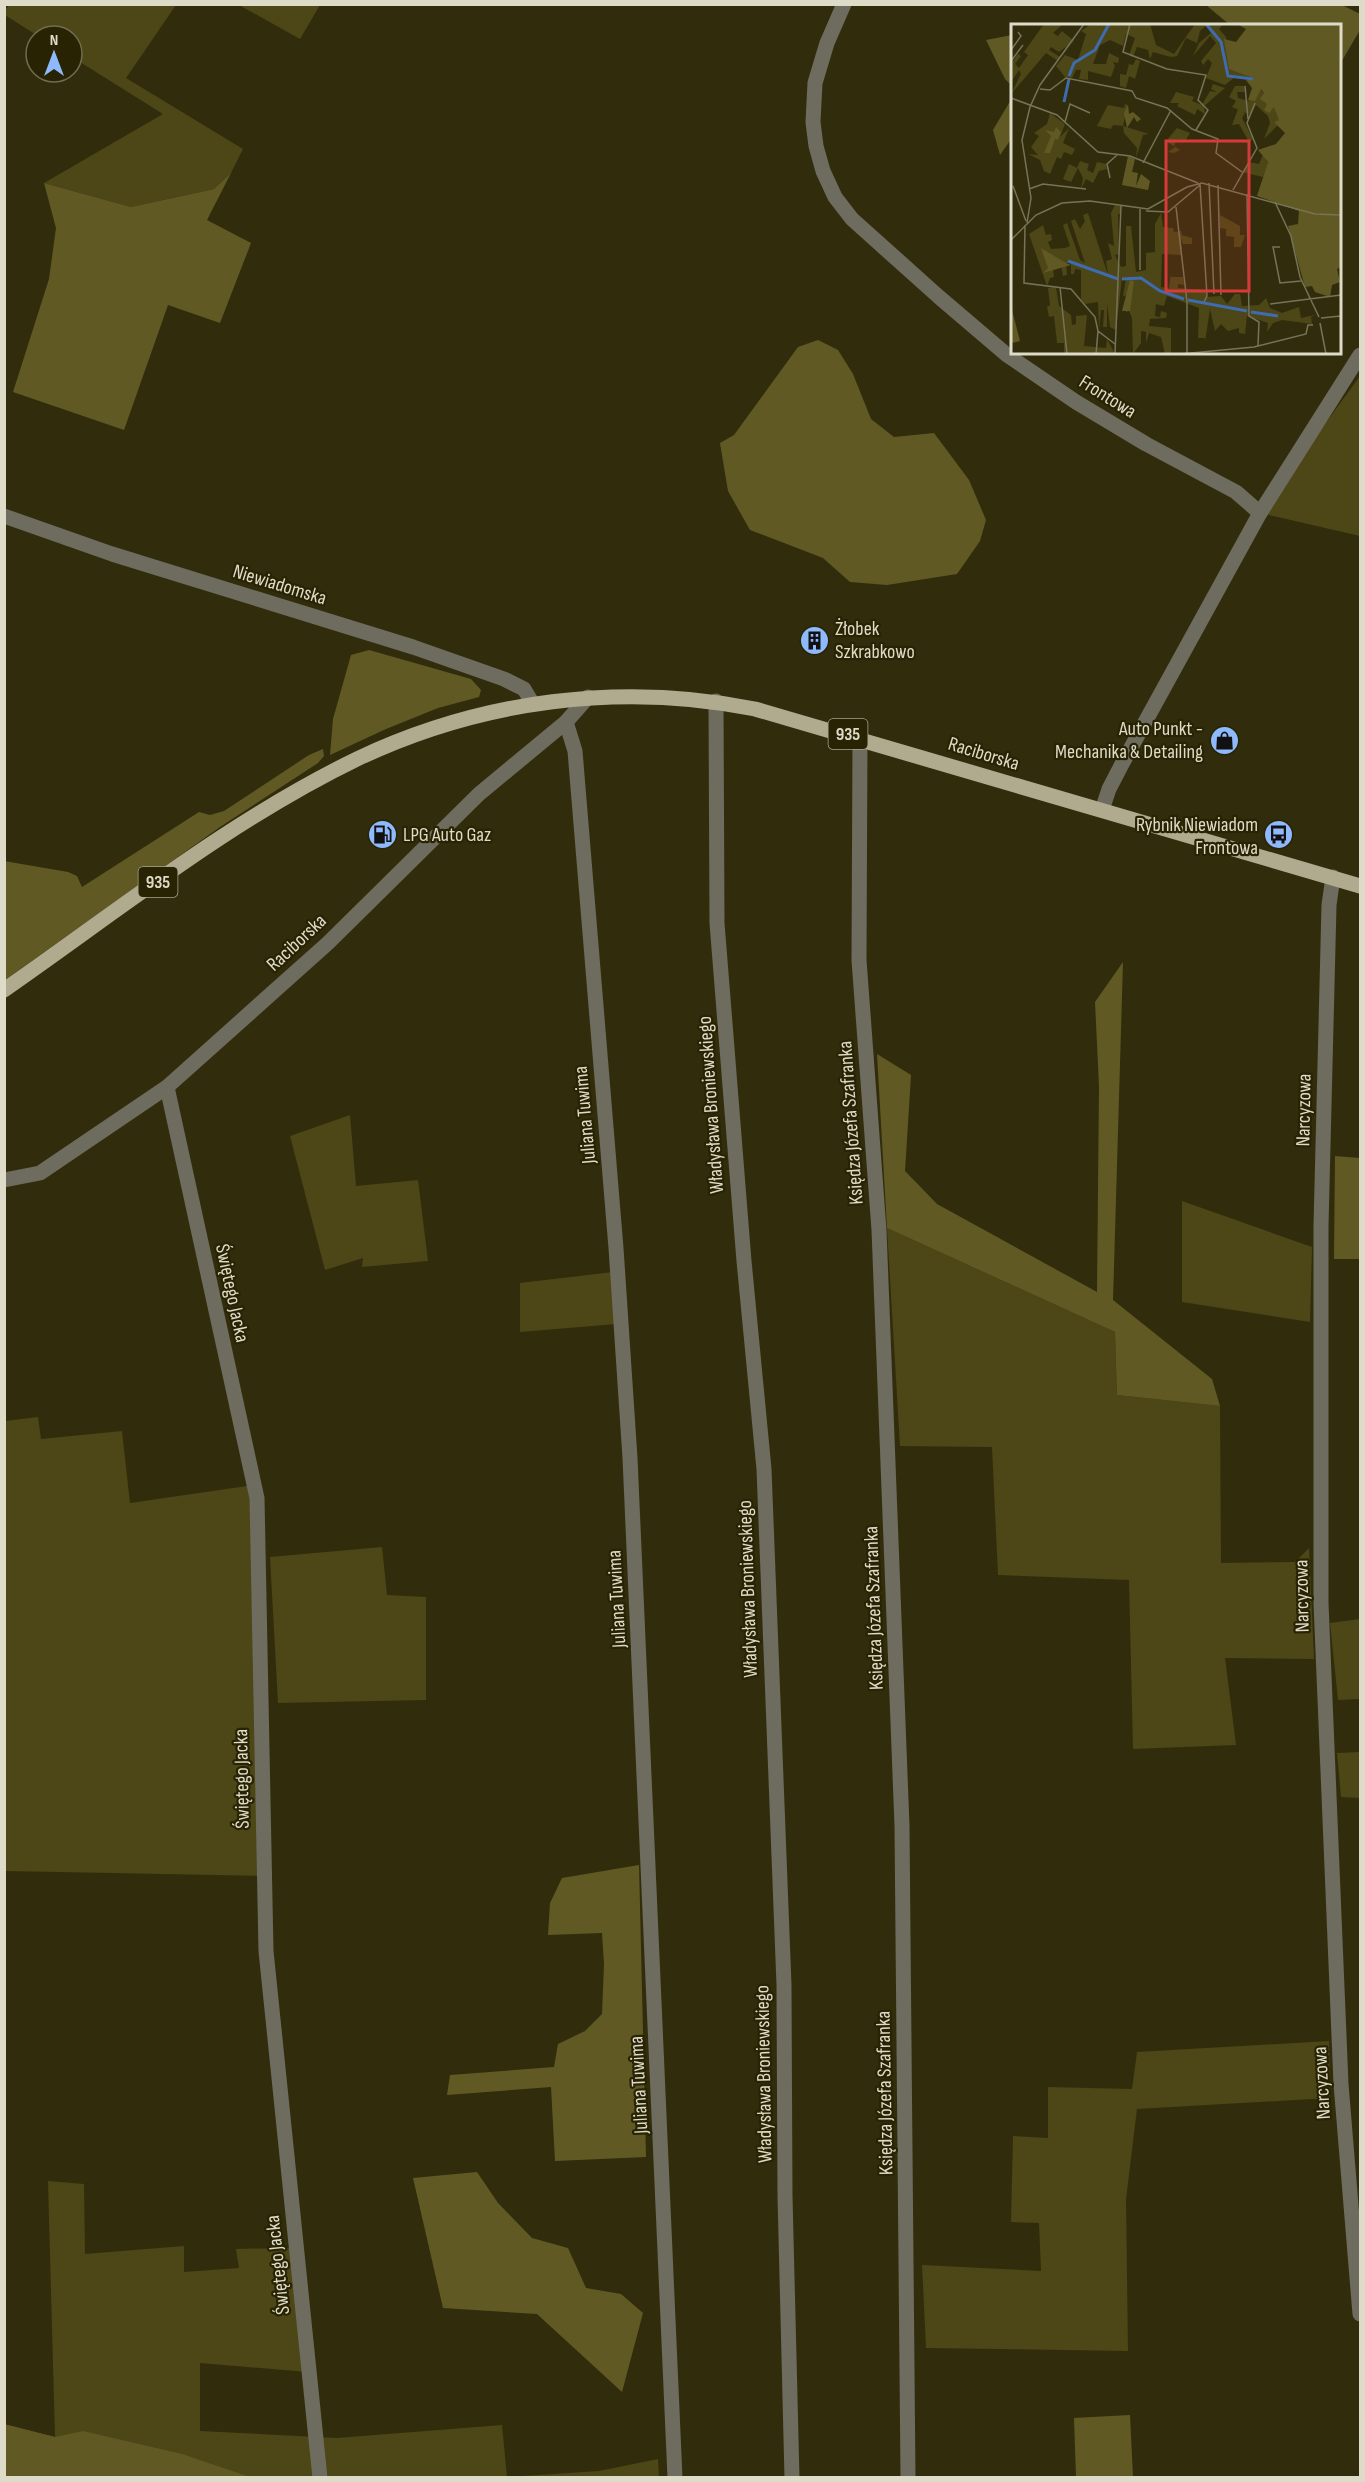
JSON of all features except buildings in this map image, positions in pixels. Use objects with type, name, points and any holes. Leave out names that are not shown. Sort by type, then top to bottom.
[{"type":"main road","name":"Raciborska","points":[[4,990],[234,828],[356,759],[445,724],[533,704],[588,697],[640,695],[716,701],[755,709],[1360,886]]},
{"type":"street","name":"Frontowa","points":[[844,4],[827,43],[815,83],[813,122],[816,146],[823,171],[835,196],[852,219],[1007,355],[1076,402],[1146,444],[1236,492],[1260,513]]},
{"type":"street","points":[[1102,810],[1109,789],[1260,513],[1360,355]]},
{"type":"street","name":"Niewiadomska","points":[[4,516],[112,554],[413,647],[504,679],[524,689],[533,704]]},
{"type":"street","name":"Raciborska","points":[[4,1179],[40,1173],[167,1087],[328,943],[479,794],[567,722],[588,697]]},
{"type":"street","name":"Władysława Broniewskiego","points":[[716,701],[717,923],[744,1261],[764,1469],[784,1985],[785,2196],[792,2478]]},
{"type":"street","name":"Juliana Tuwima","points":[[567,722],[575,752],[615,1236],[630,1458],[675,2478]]},
{"type":"street","name":"Księdza Józefa Szafranka","points":[[860,738],[859,960],[879,1230],[902,1826],[908,2478]]},
{"type":"street","name":"Narcyzowa","points":[[1332,877],[1329,905],[1321,1226],[1321,1603],[1341,2084],[1360,2314]]},
{"type":"street","name":"Świętego Jacka","points":[[167,1087],[257,1498],[266,1951],[320,2478]]},
{"type":"shaded area","points":[[10,4],[176,5],[126,78],[243,149],[231,173],[214,189],[131,207],[44,183],[163,114],[84,65],[84,24],[24,24],[24,27],[5,15],[4,11]]},
{"type":"shaded area","points":[[239,5],[320,5],[300,39]]},
{"type":"shaded area","points":[[1206,5],[1342,5],[1360,14],[1360,30],[1341,62],[1341,24],[1229,24]]},
{"type":"shaded area","points":[[1011,35],[1011,85],[1005,79],[986,40]]},
{"type":"shaded area","points":[[1011,100],[1011,139],[1000,155],[993,130]]},
{"type":"shaded area","points":[[231,173],[207,220],[251,243],[220,323],[168,305],[124,430],[13,392],[49,279],[56,228],[44,183],[131,207],[214,189]]},
{"type":"shaded area","points":[[818,340],[838,350],[853,374],[871,419],[894,437],[934,433],[969,480],[986,520],[980,541],[957,574],[887,585],[850,582],[823,558],[750,530],[728,491],[720,443],[734,435],[798,347]]},
{"type":"shaded area","points":[[1360,376],[1360,536],[1260,513]]},
{"type":"shaded area","points":[[369,650],[471,679],[481,690],[479,697],[438,708],[330,755],[333,719],[351,655]]},
{"type":"shaded area","points":[[323,749],[324,756],[318,763],[220,827],[5,980],[4,861],[68,872],[77,876],[82,887],[199,812],[210,815],[224,811],[309,755]]},
{"type":"shaded area","points":[[1123,962],[1113,1300],[1212,1379],[1220,1406],[1117,1395],[1115,1332],[887,1228],[877,1054],[911,1075],[905,1171],[937,1204],[1097,1292],[1099,1086],[1095,1002]]},
{"type":"shaded area","points":[[350,1115],[356,1186],[418,1180],[428,1261],[362,1267],[363,1258],[325,1270],[290,1136]]},
{"type":"shaded area","points":[[1335,1156],[1360,1158],[1360,1259],[1334,1259]]},
{"type":"shaded area","points":[[1182,1201],[1312,1247],[1310,1322],[1182,1302]]},
{"type":"shaded area","points":[[887,1228],[1115,1332],[1117,1395],[1220,1406],[1221,1563],[1295,1562],[1309,1548],[1314,1659],[1225,1658],[1236,1745],[1133,1749],[1129,1580],[998,1575],[992,1447],[900,1446]]},
{"type":"shaded area","points":[[613,1272],[616,1324],[520,1332],[520,1283]]},
{"type":"shaded area","points":[[38,1417],[41,1439],[122,1431],[130,1503],[254,1485],[264,1876],[5,1871],[5,1421]]},
{"type":"shaded area","points":[[382,1547],[387,1595],[426,1597],[426,1700],[278,1703],[270,1557]]},
{"type":"shaded area","points":[[1360,1619],[1360,1699],[1338,1700],[1330,1623]]},
{"type":"shaded area","points":[[1360,1752],[1360,1798],[1341,1797],[1337,1753]]},
{"type":"shaded area","points":[[639,1865],[646,2157],[555,2161],[551,2087],[447,2095],[450,2075],[554,2067],[558,2044],[585,2031],[602,2014],[604,1964],[602,1933],[548,1935],[550,1903],[562,1878]]},
{"type":"shaded area","points":[[1329,2041],[1330,2098],[1137,2109],[1126,2199],[1128,2351],[926,2348],[922,2265],[1041,2271],[1039,2223],[1011,2222],[1013,2136],[1048,2138],[1048,2087],[1132,2089],[1137,2052]]},
{"type":"shaded area","points":[[477,2172],[498,2203],[532,2238],[568,2248],[586,2288],[621,2294],[643,2313],[622,2392],[537,2314],[443,2308],[413,2178]]},
{"type":"shaded area","points":[[48,2181],[84,2184],[85,2254],[184,2246],[184,2272],[239,2268],[236,2249],[289,2248],[308,2372],[200,2363],[200,2431],[337,2438],[502,2425],[507,2477],[5,2477],[4,2424],[55,2437]]},
{"type":"shaded area","points":[[1130,2415],[1133,2477],[1076,2477],[1074,2418]]},
{"type":"shaded area","points":[[4,2424],[55,2437],[83,2431],[182,2454],[250,2477],[5,2477]]},
{"type":"shaded area","points":[[658,2459],[659,2477],[507,2477],[599,2471]]},
{"type":"place","name":"Żłobek Szkrabkowo","points":[[814,640]]},
{"type":"place","name":"Auto Punkt - Mechanika & Detailing","points":[[1224,740]]},
{"type":"place","name":"LPG Auto Gaz","points":[[382,834]]},
{"type":"place","name":"Rybnik Niewiadom Frontowa","points":[[1279,835]]}]
